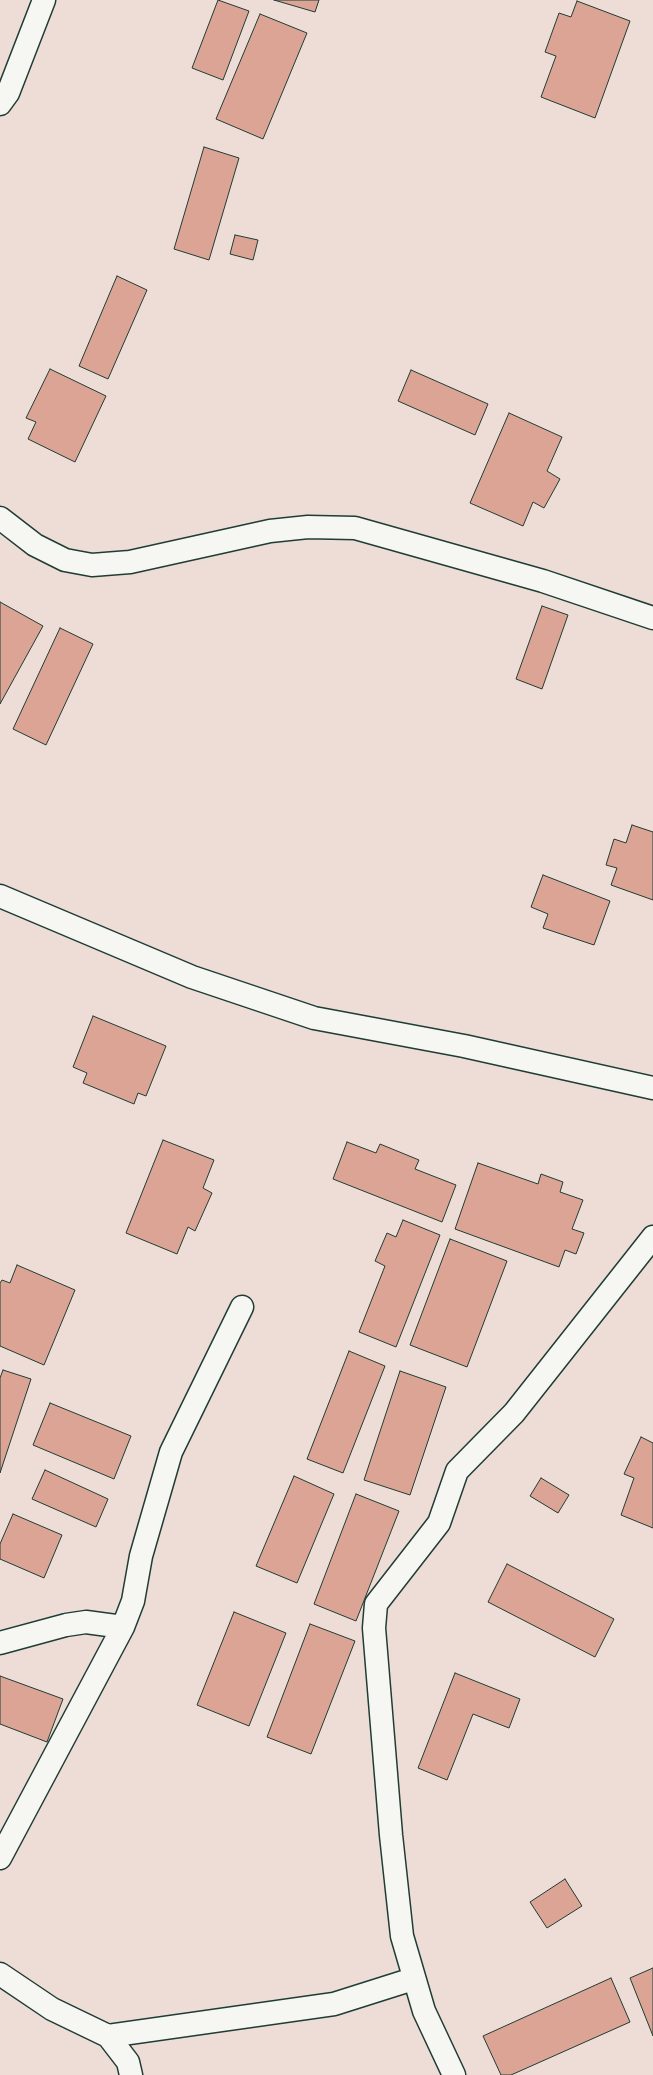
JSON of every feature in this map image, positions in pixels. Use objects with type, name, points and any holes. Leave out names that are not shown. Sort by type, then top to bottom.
[{"type":"street","points":[[0,104],[8,93],[44,0]]},
{"type":"street","points":[[0,518],[41,548],[65,560],[92,564],[130,562],[270,531],[308,527],[355,528],[543,581],[653,618]]},
{"type":"street","points":[[0,896],[192,977],[314,1018],[464,1046],[653,1088]]},
{"type":"street","points":[[454,2075],[424,2011],[402,1936],[390,1835],[374,1628],[376,1604],[439,1523],[457,1470],[514,1413],[653,1238]]},
{"type":"street","points":[[0,1858],[123,1627],[133,1601],[141,1556],[171,1452],[242,1307]]},
{"type":"street","points":[[0,1643],[66,1625],[86,1622],[123,1627]]},
{"type":"street","points":[[0,1974],[52,2009],[108,2036],[128,2062],[131,2075]]},
{"type":"street","points":[[108,2036],[334,2004],[414,1979]]},
{"type":"building","points":[[218,0],[249,11],[223,80],[192,68]]},
{"type":"building","points":[[274,0],[319,0],[315,12]]},
{"type":"building","points":[[577,1],[630,21],[595,118],[541,97],[556,56],[545,52],[559,13],[571,17]]},
{"type":"building","points":[[260,14],[307,33],[263,139],[216,119]]},
{"type":"building","points":[[204,147],[239,158],[209,260],[174,249]]},
{"type":"building","points":[[235,235],[258,240],[253,260],[230,254]]},
{"type":"building","points":[[117,276],[147,290],[108,379],[79,366]]},
{"type":"building","points":[[50,369],[106,396],[75,462],[28,439],[36,422],[26,418]]},
{"type":"building","points":[[411,370],[488,404],[475,435],[398,401]]},
{"type":"building","points":[[509,413],[562,437],[547,471],[560,479],[544,508],[533,502],[523,526],[470,503]]},
{"type":"building","points":[[0,602],[43,626],[0,704]]},
{"type":"building","points":[[542,606],[568,615],[542,689],[516,679]]},
{"type":"building","points":[[60,628],[93,644],[46,745],[13,729]]},
{"type":"building","points":[[632,825],[653,832],[653,900],[611,885],[617,868],[606,865],[614,839],[626,843]]},
{"type":"building","points":[[543,875],[610,901],[594,945],[543,928],[548,914],[531,907]]},
{"type":"building","points":[[93,1016],[166,1046],[146,1096],[138,1093],[134,1104],[83,1083],[87,1073],[73,1067]]},
{"type":"building","points":[[163,1140],[214,1160],[203,1188],[212,1193],[195,1231],[188,1227],[177,1254],[126,1233]]},
{"type":"building","points":[[347,1142],[376,1153],[380,1144],[419,1160],[415,1169],[456,1185],[442,1222],[333,1179]]},
{"type":"building","points":[[478,1163],[538,1184],[541,1174],[563,1182],[560,1192],[583,1200],[572,1229],[584,1233],[576,1254],[565,1250],[559,1267],[455,1229]]},
{"type":"building","points":[[403,1220],[440,1235],[396,1347],[359,1332],[385,1266],[375,1261],[387,1233],[396,1237]]},
{"type":"building","points":[[450,1239],[507,1261],[467,1367],[410,1345]]},
{"type":"building","points":[[17,1265],[75,1290],[44,1365],[0,1346],[0,1283],[2,1280],[10,1283]]},
{"type":"building","points":[[349,1351],[385,1366],[343,1473],[307,1459]]},
{"type":"building","points":[[3,1370],[31,1379],[0,1473],[0,1378]]},
{"type":"building","points":[[400,1371],[446,1387],[410,1495],[364,1480]]},
{"type":"building","points":[[50,1403],[131,1436],[114,1479],[33,1445]]},
{"type":"building","points":[[641,1437],[653,1443],[653,1528],[621,1515],[634,1478],[624,1474]]},
{"type":"building","points":[[45,1470],[108,1499],[96,1527],[32,1499]]},
{"type":"building","points":[[294,1476],[334,1494],[297,1583],[256,1566]]},
{"type":"building","points":[[541,1478],[569,1495],[558,1513],[530,1496]]},
{"type":"building","points":[[356,1494],[399,1511],[356,1621],[314,1604]]},
{"type":"building","points":[[13,1514],[62,1535],[44,1578],[0,1559],[0,1544]]},
{"type":"building","points":[[507,1564],[614,1619],[595,1657],[488,1602]]},
{"type":"building","points":[[234,1612],[286,1633],[249,1726],[197,1705]]},
{"type":"building","points":[[310,1624],[355,1641],[311,1754],[267,1737]]},
{"type":"building","points":[[455,1673],[520,1699],[509,1728],[473,1714],[447,1780],[418,1768]]},
{"type":"building","points":[[0,1676],[63,1699],[47,1742],[0,1724]]},
{"type":"building","points":[[565,1879],[582,1906],[547,1928],[530,1902]]},
{"type":"building","points":[[653,1968],[653,2036],[630,1978]]},
{"type":"building","points":[[611,1978],[630,2022],[511,2075],[501,2075],[483,2036]]}]
